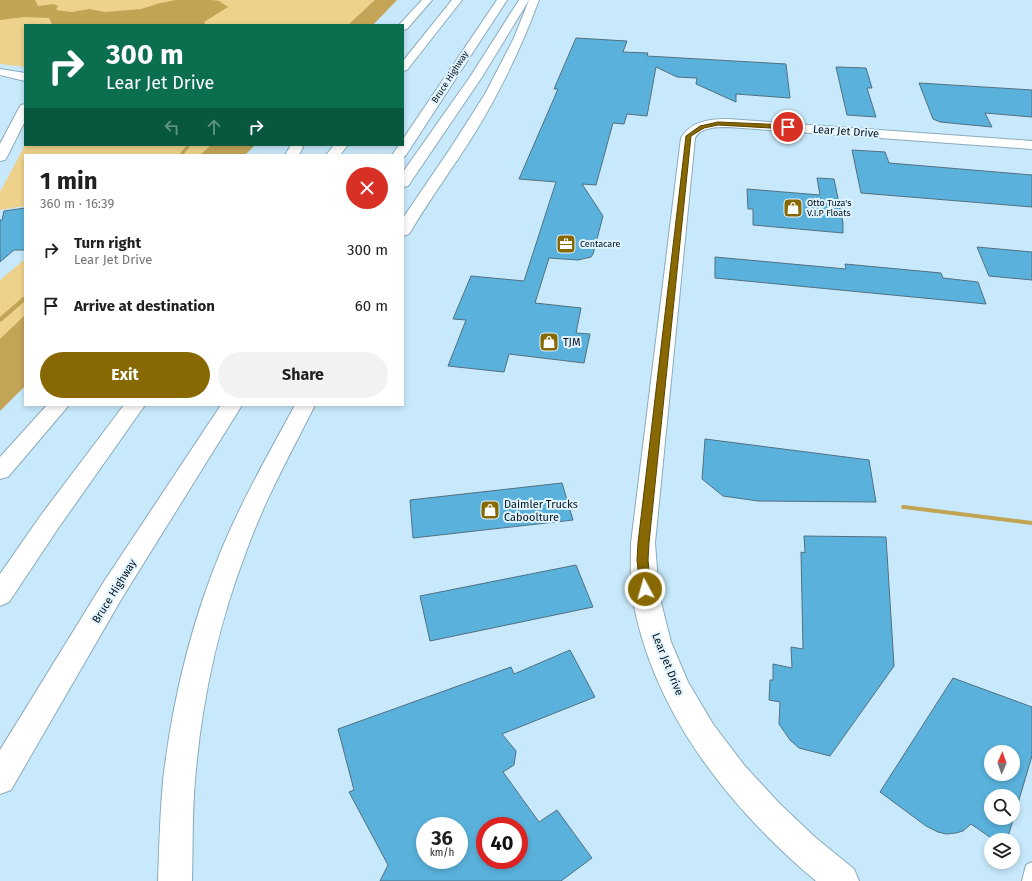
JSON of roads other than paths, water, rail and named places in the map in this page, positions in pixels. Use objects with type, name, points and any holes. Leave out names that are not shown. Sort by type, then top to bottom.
[{"type":"main road","points":[[404,26],[427,0]]},
{"type":"main road","points":[[404,67],[457,0]]},
{"type":"main road","name":"Bruce Highway","points":[[400,154],[502,0]]},
{"type":"main road","points":[[404,181],[476,77],[524,0]]},
{"type":"main road","points":[[404,229],[459,146],[484,104],[514,51],[524,29],[534,0]]},
{"type":"main road","points":[[0,72],[24,77]]},
{"type":"main road","points":[[0,157],[14,133],[24,110]]},
{"type":"main road","name":"Lear Jet Drive","points":[[842,881],[792,838],[740,785],[720,760],[686,707],[672,679],[661,652],[647,600],[642,560],[643,543],[688,138],[691,133],[702,127],[728,123],[1032,145]]},
{"type":"main road","points":[[334,154],[340,146]]},
{"type":"main road","points":[[0,471],[58,406]]},
{"type":"main road","points":[[115,406],[116,430]]},
{"type":"main road","points":[[0,595],[50,521],[134,406]]},
{"type":"main road","name":"Bruce Highway","points":[[0,779],[74,655],[231,406]]},
{"type":"main road","points":[[216,428],[246,406]]},
{"type":"main road","points":[[175,881],[181,767],[192,701],[205,642],[233,552],[251,509],[304,406]]},
{"type":"lane","points":[[1031,881],[1032,871]]},
{"type":"waterway","points":[[182,154],[188,146]]},
{"type":"waterway","points":[[0,320],[24,299]]},
{"type":"waterway","points":[[904,507],[1032,523]]},
{"type":"place","name":"Otto Tuza's V.I.P Floats","points":[[793,208]]},
{"type":"place","name":"Centacare","points":[[566,244]]},
{"type":"place","name":"TJM","points":[[549,342]]},
{"type":"place","name":"Daimler Trucks Caboolture","points":[[490,510]]}]
